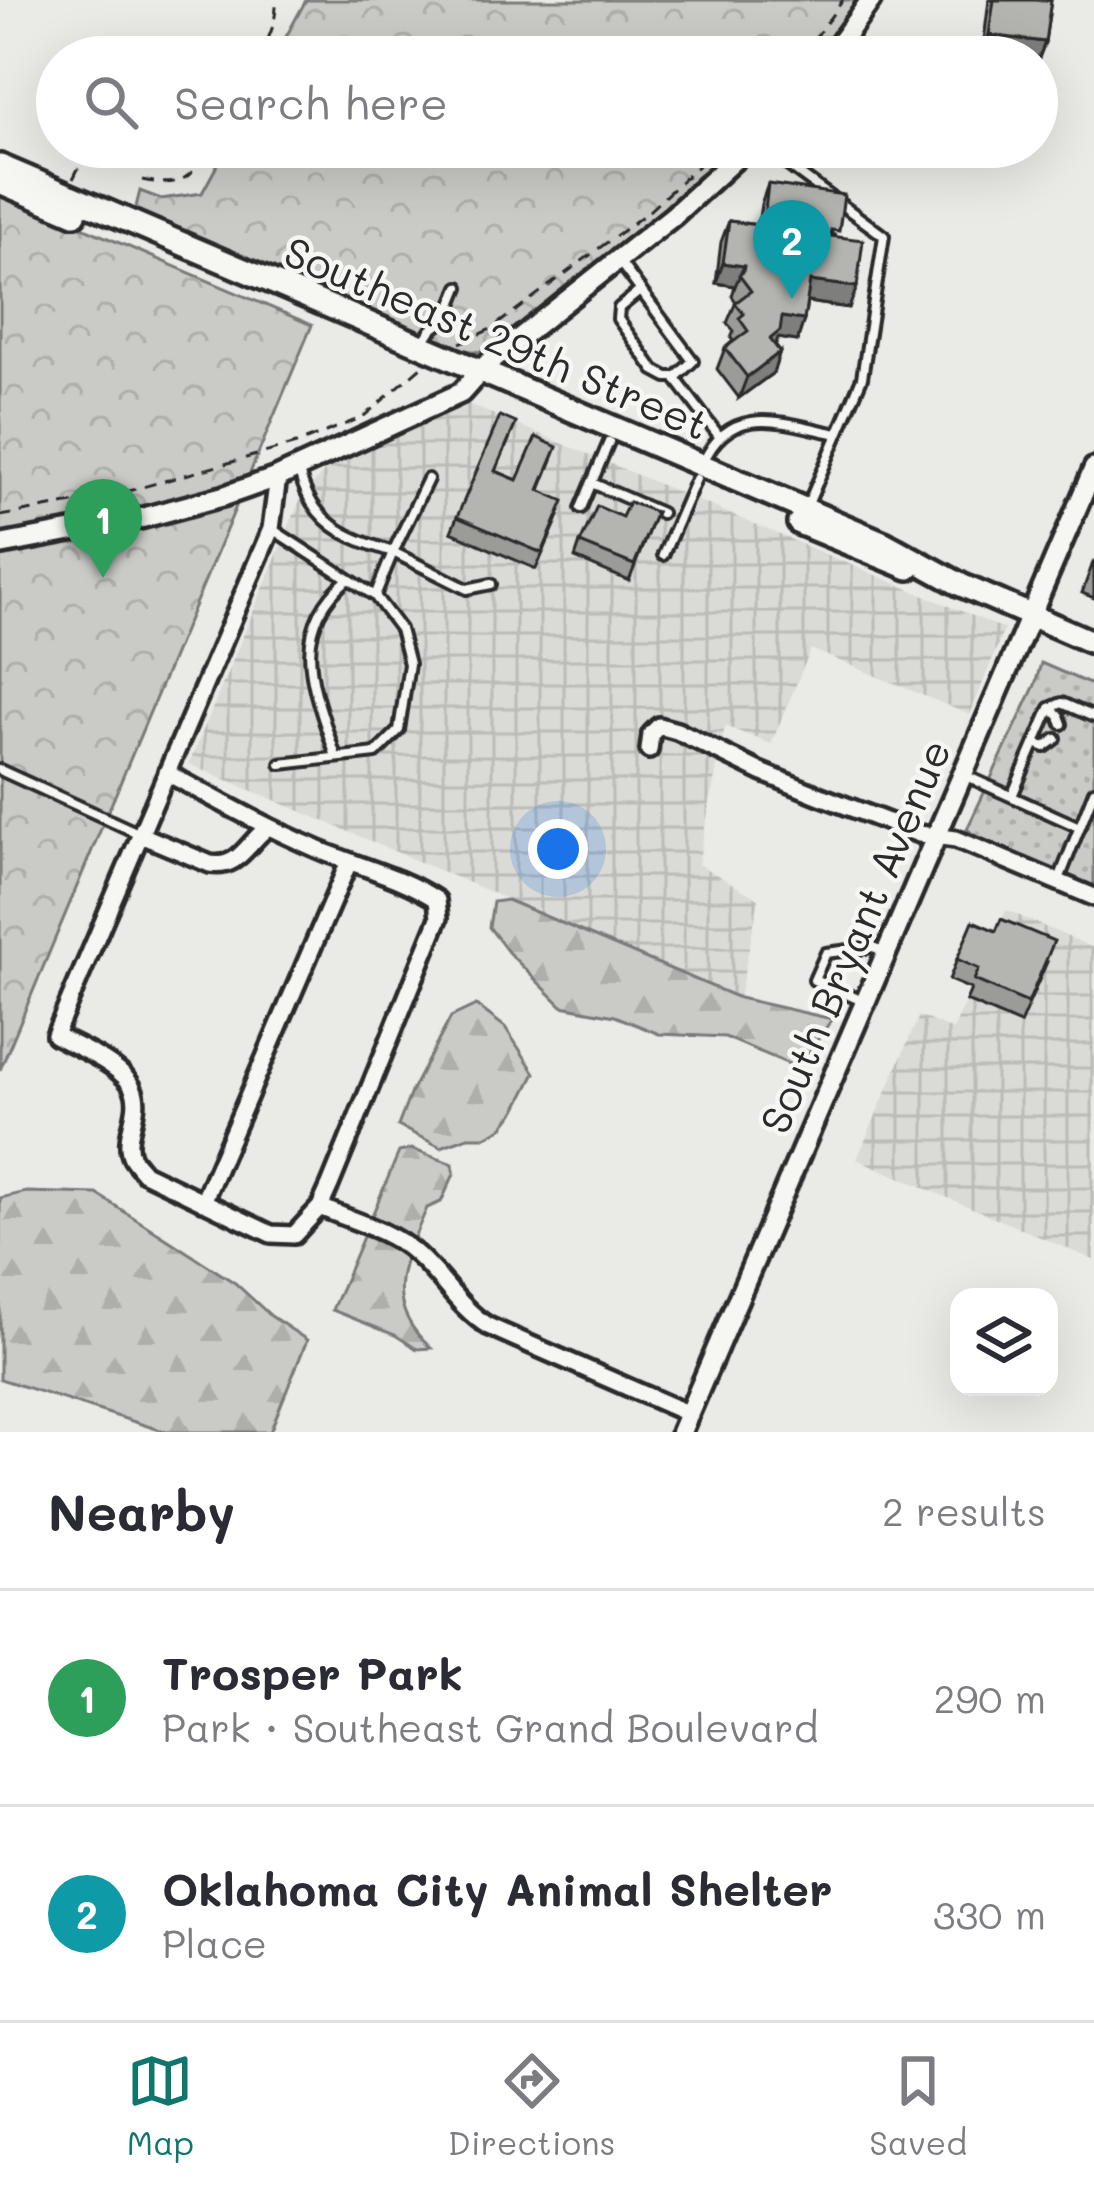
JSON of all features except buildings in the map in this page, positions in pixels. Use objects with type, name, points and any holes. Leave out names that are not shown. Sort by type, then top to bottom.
[{"type":"main road","name":"Southeast 29th Street","points":[[0,166],[428,355],[609,442],[805,511],[1094,643]]},
{"type":"main road","name":"Southeast 29th Street","points":[[0,182],[428,355]]},
{"type":"main road","name":"Southeast 29th Street","points":[[475,378],[699,473],[879,558],[961,585]]},
{"type":"street","points":[[845,36],[871,0]]},
{"type":"street","points":[[0,545],[125,522],[224,496],[298,468],[461,393],[519,338],[726,168]]},
{"type":"street","name":"South Bryant Avenue","points":[[685,1423],[1094,468]]},
{"type":"street","points":[[167,772],[267,828],[395,878],[437,900],[439,918],[320,1207],[294,1234],[271,1234],[144,1172],[128,1144],[137,1098],[129,1082],[112,1067],[55,1036],[167,772],[271,529],[278,476]]},
{"type":"street","points":[[649,750],[651,734],[659,726],[677,731],[761,772],[919,834],[956,839],[1094,897]]},
{"type":"street","points":[[141,835],[221,866],[238,859],[267,828]]},
{"type":"street","points":[[203,1202],[349,862]]},
{"type":"street","points":[[320,1207],[411,1249],[466,1309],[488,1325],[685,1423]]},
{"type":"lane","points":[[792,168],[884,236],[862,378],[805,511]]},
{"type":"lane","points":[[618,260],[693,361],[675,377],[654,370],[618,319],[619,308],[640,290]]},
{"type":"lane","points":[[428,355],[430,330],[446,319],[459,286]]},
{"type":"lane","points":[[675,377],[719,436]]},
{"type":"lane","points":[[663,556],[713,441],[730,428],[778,422],[837,434]]},
{"type":"lane","points":[[581,508],[609,442]]},
{"type":"lane","points":[[298,468],[317,513],[335,530],[467,589],[491,584]]},
{"type":"lane","points":[[374,596],[428,479]]},
{"type":"lane","points":[[592,483],[662,513]]},
{"type":"lane","points":[[271,529],[374,596],[400,629],[409,664],[399,730],[376,753],[280,764]]},
{"type":"lane","points":[[336,757],[313,683],[308,649],[312,626],[330,594],[348,579]]},
{"type":"lane","points":[[1012,796],[1050,708],[1062,703],[1094,717]]},
{"type":"lane","points":[[1050,708],[1062,724]]},
{"type":"lane","points":[[1035,743],[1045,747],[1056,739]]},
{"type":"lane","points":[[0,770],[141,835]]},
{"type":"lane","points":[[963,774],[1079,826]]},
{"type":"lane","points":[[1058,882],[1094,791]]},
{"type":"lane","points":[[866,1003],[814,980],[826,953],[874,947],[887,953]]},
{"type":"path","points":[[270,36],[276,0]]},
{"type":"path","points":[[816,36],[843,0]]},
{"type":"path","points":[[142,180],[175,183],[196,168]]},
{"type":"path","points":[[0,516],[106,497],[296,445],[363,417],[428,355],[491,328],[649,211],[695,168]]},
{"type":"shaded area","points":[[466,403],[1004,629],[970,715],[811,649],[771,744],[725,726],[698,864],[759,899],[739,998],[189,764],[301,498],[323,473],[359,451]]},
{"type":"shaded area","points":[[1006,910],[1094,948],[1094,1260],[857,1159],[919,1016],[953,1030],[966,1001],[1021,1023],[994,940]]},
{"type":"green space","points":[[306,0],[862,0],[834,36],[286,36]]},
{"type":"green space","points":[[216,168],[713,168],[662,216],[479,352],[445,347],[135,211],[140,191],[161,199],[202,193]]},
{"type":"green space","points":[[0,192],[312,325],[0,1070]]},
{"type":"green space","points":[[1041,663],[1094,686],[1094,886],[967,829]]},
{"type":"green space","points":[[507,900],[739,998],[832,1019],[798,1068],[725,1037],[659,1034],[615,1016],[562,1006],[489,927],[493,902]]},
{"type":"green space","points":[[476,1005],[505,1027],[535,1073],[502,1128],[441,1147],[398,1126],[451,1017]]},
{"type":"green space","points":[[411,1149],[453,1164],[454,1174],[441,1202],[427,1208],[404,1264],[401,1297],[405,1314],[431,1348],[417,1349],[332,1310],[399,1152]]},
{"type":"green space","points":[[26,1192],[97,1194],[235,1283],[307,1340],[270,1432],[166,1432],[0,1379],[0,1198]]},
{"type":"place","name":"Oklahoma City Animal Shelter","points":[[792,299]]},
{"type":"place","name":"Trosper Park","points":[[103,578]]}]
